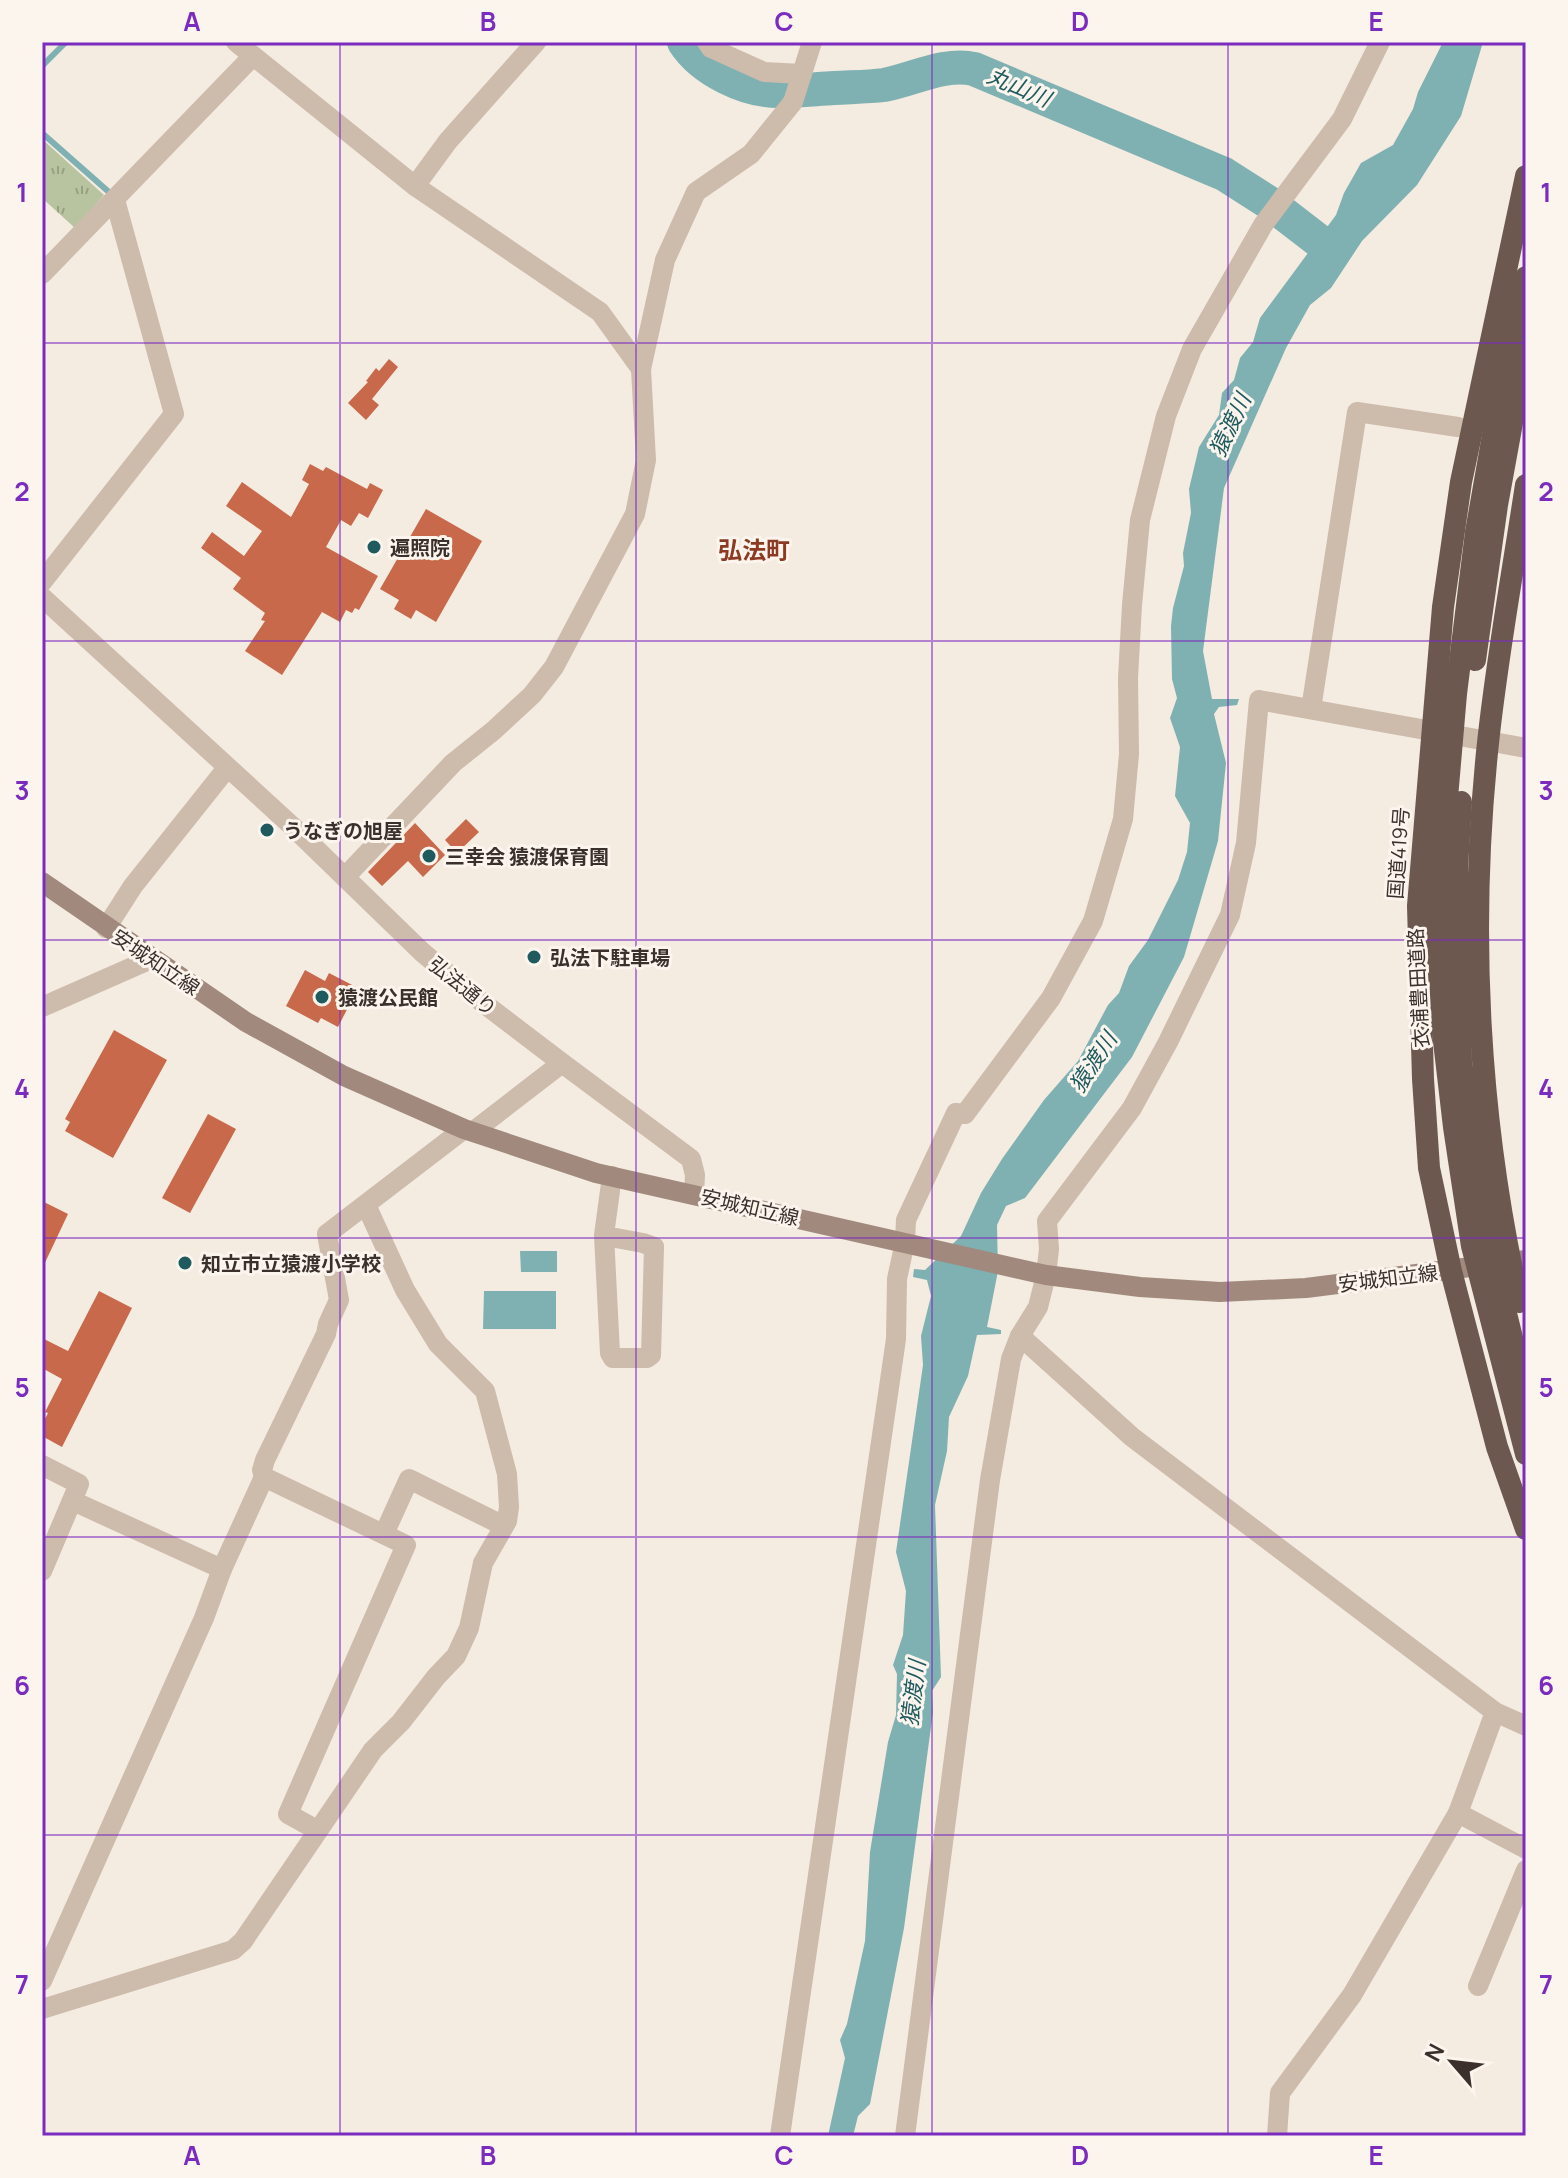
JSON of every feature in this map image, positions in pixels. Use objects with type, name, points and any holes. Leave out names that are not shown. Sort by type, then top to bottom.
[{"type":"highway","name":"国道419号","points":[[1526,176],[1461,482],[1443,607],[1418,906],[1429,1168],[1451,1271],[1497,1447],[1526,1529]]},
{"type":"highway","name":"衣浦豊田道路","points":[[1526,277],[1505,367],[1476,532],[1456,694],[1439,904],[1440,1007],[1470,1232],[1510,1401],[1526,1454]]},
{"type":"highway","name":"衣浦豊田道路","points":[[1526,346],[1497,505],[1466,721],[1457,868],[1461,1061],[1485,1228],[1526,1395]]},
{"type":"highway","points":[[1526,485],[1488,743],[1478,887],[1479,1006],[1494,1173],[1518,1261],[1526,1335]]},
{"type":"main road","name":"安城知立線","points":[[42,882],[246,1022],[344,1076],[469,1130],[612,1176],[1040,1273],[1140,1287],[1220,1292],[1306,1288],[1518,1261]]},
{"type":"street","points":[[236,42],[415,186],[600,312],[641,369]]},
{"type":"street","points":[[415,186],[448,141],[536,42]]},
{"type":"street","points":[[707,42],[711,48],[764,72],[802,74]]},
{"type":"street","points":[[345,877],[453,763],[532,695],[554,667],[635,514],[646,460],[641,369],[665,260],[696,192],[751,154],[793,102],[812,42]]},
{"type":"street","points":[[780,2136],[896,1339],[897,1279],[912,1244],[906,1220],[956,1113],[965,1114],[1051,998],[1093,921],[1123,819],[1129,754],[1128,678],[1132,605],[1140,520],[1166,416],[1192,349],[1263,225],[1342,119],[1380,42]]},
{"type":"street","points":[[42,274],[253,56]]},
{"type":"street","points":[[42,582],[174,414],[115,200]]},
{"type":"street","points":[[1311,709],[1357,412],[1458,427]]},
{"type":"street","name":"弘法通り","points":[[42,597],[422,952],[474,996],[691,1159],[695,1175],[694,1194]]},
{"type":"street","points":[[905,2136],[990,1480],[1011,1359],[1020,1336],[1038,1307],[1040,1273],[1049,1249],[1047,1221],[1132,1108],[1230,915],[1246,843],[1259,700],[1526,748]]},
{"type":"street","points":[[106,928],[133,886],[227,768]]},
{"type":"street","points":[[42,1007],[151,959]]},
{"type":"street","points":[[42,1981],[204,1618],[222,1569],[264,1477],[262,1470],[265,1460],[326,1334],[339,1300],[327,1234],[562,1063]]},
{"type":"street","points":[[605,1236],[654,1247],[651,1355],[647,1358],[613,1358],[610,1353],[605,1236],[612,1176]]},
{"type":"street","points":[[42,2009],[233,1950],[243,1941],[373,1750],[401,1722],[456,1656],[469,1628],[483,1563],[507,1521],[509,1482],[485,1391],[438,1344],[405,1290],[366,1205]]},
{"type":"street","points":[[1020,1336],[1132,1437],[1495,1712],[1526,1726]]},
{"type":"street","points":[[42,1465],[79,1484],[42,1571]]},
{"type":"street","points":[[264,1477],[406,1545],[288,1814],[317,1830]]},
{"type":"street","points":[[384,1534],[409,1479],[502,1525]]},
{"type":"street","points":[[73,1501],[222,1569]]},
{"type":"street","points":[[1277,2136],[1280,2093],[1352,1995],[1458,1813],[1495,1712]]},
{"type":"street","points":[[1458,1813],[1526,1849]]},
{"type":"street","points":[[1478,1986],[1526,1870]]},
{"type":"green space","points":[[42,139],[104,195],[75,228],[42,198]]},
{"type":"water","name":"猿渡川","points":[[1443,42],[1483,42],[1461,116],[1417,185],[1362,241],[1331,288],[1310,305],[1286,348],[1224,488],[1203,651],[1212,699],[1239,699],[1237,705],[1219,707],[1214,714],[1226,763],[1218,841],[1184,957],[1132,1057],[1025,1198],[1006,1206],[997,1225],[998,1271],[987,1327],[1001,1330],[1001,1334],[977,1335],[968,1376],[949,1417],[947,1451],[935,1505],[941,1677],[932,1691],[933,1712],[904,1928],[870,2104],[858,2116],[853,2136],[828,2136],[845,2058],[840,2040],[847,2024],[865,1941],[870,1852],[888,1742],[896,1715],[897,1674],[893,1665],[903,1635],[906,1591],[896,1552],[923,1365],[921,1336],[931,1296],[927,1280],[913,1277],[914,1269],[925,1270],[961,1236],[981,1193],[1002,1159],[1044,1100],[1078,1061],[1108,1005],[1119,993],[1129,966],[1148,940],[1178,880],[1187,852],[1190,823],[1175,796],[1180,747],[1170,718],[1177,698],[1172,679],[1171,626],[1184,566],[1183,553],[1191,513],[1189,489],[1199,447],[1219,415],[1222,393],[1234,380],[1240,358],[1253,342],[1260,318],[1336,215],[1361,163],[1393,145]]},
{"type":"water","points":[[520,1251],[557,1251],[557,1272],[521,1272]]},
{"type":"water","points":[[484,1291],[556,1291],[556,1329],[483,1329]]},
{"type":"building","points":[[389,359],[398,367],[372,399],[379,405],[366,420],[348,403],[368,382],[376,368],[379,371]]},
{"type":"building","points":[[310,464],[323,471],[326,467],[367,489],[370,483],[383,490],[368,518],[359,513],[351,526],[341,520],[326,547],[378,576],[359,610],[355,608],[352,613],[346,610],[340,622],[322,612],[282,675],[245,651],[265,621],[261,620],[265,613],[233,589],[241,578],[201,548],[212,532],[244,556],[262,531],[226,506],[242,482],[291,517],[309,484],[302,480]]},
{"type":"building","points":[[426,509],[482,541],[436,622],[416,610],[411,619],[394,609],[399,600],[380,589]]},
{"type":"building","points":[[466,819],[479,832],[457,853],[445,840]]},
{"type":"building","points":[[415,823],[445,855],[423,877],[408,861],[382,886],[368,872]]},
{"type":"building","name":"猿渡公民館","points":[[305,970],[325,981],[329,973],[358,988],[338,1027],[321,1018],[318,1023],[286,1006]]},
{"type":"building","points":[[114,1030],[167,1060],[113,1158],[65,1131],[70,1122],[65,1119]]},
{"type":"building","points":[[208,1114],[236,1129],[190,1213],[162,1198]]},
{"type":"building","points":[[42,1201],[68,1214],[42,1269]]},
{"type":"building","points":[[99,1291],[132,1308],[62,1447],[42,1436],[42,1425],[48,1413],[45,1412],[62,1379],[42,1368],[42,1338],[68,1351]]},
{"type":"waterway","points":[[42,66],[66,42]]},
{"type":"waterway","name":"丸山川","points":[[684,42],[713,70],[739,83],[766,90],[878,86],[940,70],[974,69],[1224,174],[1271,204],[1332,251]]},
{"type":"waterway","points":[[42,133],[110,193]]},
{"type":"place","name":"遍照院","points":[[374,547]]},
{"type":"place","name":"うなぎの旭屋","points":[[267,830]]},
{"type":"place","name":"三幸会 猿渡保育園","points":[[429,856]]},
{"type":"place","name":"弘法下駐車場","points":[[534,957]]},
{"type":"place","name":"猿渡公民館","points":[[322,997]]},
{"type":"place","name":"知立市立猿渡小学校","points":[[185,1263]]},
{"type":"district","name":"弘法町","points":[[754,549]]}]
